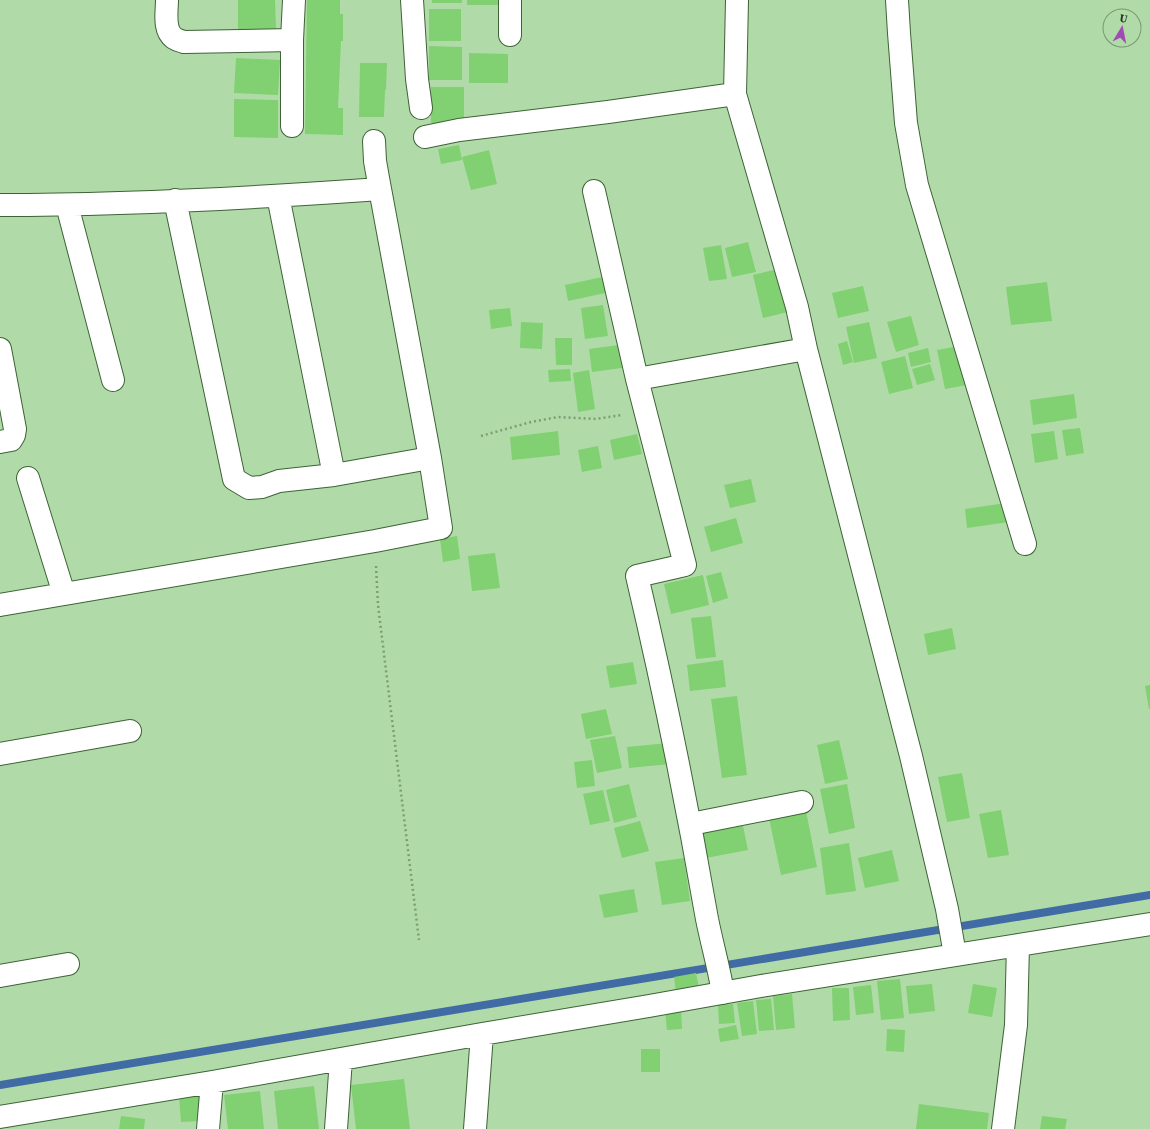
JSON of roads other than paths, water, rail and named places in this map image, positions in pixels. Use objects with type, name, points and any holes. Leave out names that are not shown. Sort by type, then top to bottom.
[{"type":"street","points":[[167,0],[166,22],[169,31],[174,38],[184,42],[292,40]]},
{"type":"street","points":[[292,126],[292,40],[294,0]]},
{"type":"street","points":[[412,0],[417,79],[421,108]]},
{"type":"street","points":[[510,0],[510,35]]},
{"type":"street","points":[[737,0],[735,94],[797,307],[806,349],[911,756],[947,909],[953,945]]},
{"type":"street","points":[[897,0],[898,33],[906,123],[917,186],[1025,544]]},
{"type":"street","points":[[425,137],[459,130],[608,112],[735,94]]},
{"type":"street","points":[[0,605],[375,541],[441,528],[430,458],[375,161],[374,141]]},
{"type":"street","points":[[0,205],[67,205],[278,196],[380,189]]},
{"type":"street","points":[[594,191],[645,412],[685,566],[638,576],[691,824],[711,940],[720,971],[723,993]]},
{"type":"street","points":[[278,196],[334,475]]},
{"type":"street","points":[[175,200],[234,479],[249,488],[262,487],[279,481],[334,475],[430,458]]},
{"type":"street","points":[[67,205],[113,380]]},
{"type":"street","points":[[0,348],[15,429],[11,440],[0,442]]},
{"type":"street","points":[[637,379],[806,349]]},
{"type":"street","points":[[28,478],[64,594]]},
{"type":"street","points":[[0,754],[130,731]]},
{"type":"street","points":[[691,824],[802,802]]},
{"type":"street","points":[[0,1117],[42,1119],[212,1082],[723,993],[953,945],[1018,945],[1150,924]]},
{"type":"street","points":[[1003,1129],[1016,1025],[1018,945]]},
{"type":"street","points":[[0,976],[68,964]]},
{"type":"street","points":[[475,1129],[482,1034]]},
{"type":"street","points":[[336,1129],[341,1059]]},
{"type":"street","points":[[208,1129],[212,1082]]},
{"type":"waterway","points":[[0,1085],[1150,895]]}]
